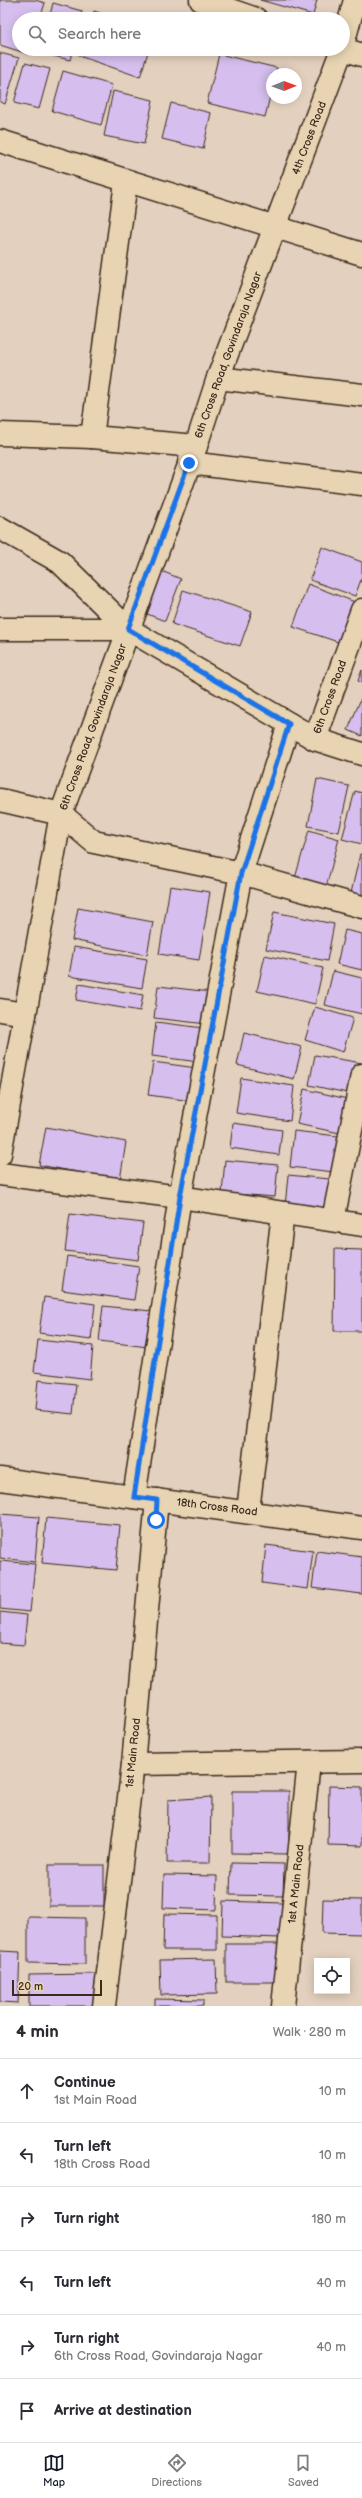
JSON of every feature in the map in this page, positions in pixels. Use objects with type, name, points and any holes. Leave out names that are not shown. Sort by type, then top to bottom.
[{"type":"street","points":[[201,0],[236,12]]},
{"type":"street","points":[[350,18],[355,0]]},
{"type":"street","points":[[350,51],[362,55]]},
{"type":"street","name":"4th Cross Road","points":[[276,226],[339,56]]},
{"type":"street","points":[[0,141],[126,182],[276,226],[362,254]]},
{"type":"street","points":[[92,437],[126,182]]},
{"type":"street","name":"6th Cross Road, Govindaraja Nagar","points":[[0,1154],[61,814],[192,455],[218,378],[276,226]]},
{"type":"street","points":[[218,378],[362,395]]},
{"type":"street","points":[[0,434],[92,437],[362,484]]},
{"type":"street","points":[[0,528],[60,562],[128,629],[315,740],[362,754]]},
{"type":"street","name":"6th Cross Road","points":[[315,740],[362,610]]},
{"type":"street","points":[[0,628],[128,629]]},
{"type":"street","points":[[134,1497],[180,1197],[241,873],[289,724]]},
{"type":"street","points":[[0,800],[61,814],[94,842],[241,873],[362,907]]},
{"type":"street","points":[[0,1010],[25,1014]]},
{"type":"street","points":[[333,1220],[362,1075]]},
{"type":"street","points":[[0,1174],[180,1197],[362,1225]]},
{"type":"street","points":[[248,1511],[283,1213]]},
{"type":"street","name":"18th Cross Road","points":[[0,1479],[248,1511],[362,1528]]},
{"type":"street","name":"1st Main Road","points":[[104,2006],[133,1764],[157,1500]]},
{"type":"street","points":[[133,1764],[362,1761]]},
{"type":"street","name":"1st A Main Road","points":[[283,2006],[309,1762]]},
{"type":"building","points":[[0,0],[35,0],[45,3],[42,12],[12,12],[12,49],[0,45]]},
{"type":"building","points":[[260,0],[317,0],[314,12],[302,12]]},
{"type":"building","points":[[53,3],[82,11],[82,12],[51,12]]},
{"type":"building","points":[[0,53],[19,58],[5,104],[0,102]]},
{"type":"building","points":[[53,56],[71,56],[70,60]]},
{"type":"building","points":[[79,56],[147,56],[140,77]]},
{"type":"building","points":[[219,56],[227,56],[277,68],[266,68],[266,104],[268,104],[265,117],[207,103]]},
{"type":"building","points":[[25,63],[50,69],[39,109],[14,103]]},
{"type":"building","points":[[63,71],[112,85],[101,125],[52,111]]},
{"type":"building","points":[[113,91],[153,100],[144,144],[104,136]]},
{"type":"building","points":[[171,103],[211,113],[203,149],[162,139]]},
{"type":"building","points":[[322,547],[362,562],[362,577],[355,596],[310,580]]},
{"type":"building","points":[[159,570],[181,579],[165,621],[142,612]]},
{"type":"building","points":[[308,584],[355,602],[341,643],[293,627]]},
{"type":"building","points":[[183,590],[252,612],[240,646],[172,624]]},
{"type":"building","points":[[362,670],[362,683],[358,681]]},
{"type":"building","points":[[362,696],[362,736],[348,730]]},
{"type":"building","points":[[317,779],[349,786],[339,832],[308,826]]},
{"type":"building","points":[[355,791],[362,793],[362,844],[342,839]]},
{"type":"building","points":[[309,830],[339,839],[326,887],[295,878]]},
{"type":"building","points":[[360,854],[362,854],[362,896],[351,893]]},
{"type":"building","points":[[170,886],[210,892],[199,960],[159,954]]},
{"type":"building","points":[[78,908],[153,922],[147,955],[72,940]]},
{"type":"building","points":[[274,912],[334,924],[327,961],[266,949]]},
{"type":"building","points":[[345,930],[362,934],[362,970],[337,964]]},
{"type":"building","points":[[74,947],[147,959],[142,988],[69,976]]},
{"type":"building","points":[[265,955],[323,968],[315,1004],[257,991]]},
{"type":"building","points":[[333,971],[362,978],[362,1014],[325,1005]]},
{"type":"building","points":[[79,984],[143,995],[140,1011],[76,1000]]},
{"type":"building","points":[[158,986],[211,992],[207,1024],[154,1018]]},
{"type":"building","points":[[315,1007],[353,1018],[343,1052],[305,1040]]},
{"type":"building","points":[[156,1022],[203,1028],[199,1062],[152,1056]]},
{"type":"building","points":[[244,1033],[302,1047],[294,1079],[237,1065]]},
{"type":"building","points":[[315,1055],[362,1063],[362,1096],[309,1085]]},
{"type":"building","points":[[153,1062],[197,1068],[192,1101],[148,1095]]},
{"type":"building","points":[[241,1078],[294,1086],[290,1121],[236,1113]]},
{"type":"building","points":[[304,1089],[356,1101],[349,1135],[297,1124]]},
{"type":"building","points":[[233,1123],[282,1130],[279,1155],[230,1148]]},
{"type":"building","points":[[46,1127],[126,1142],[120,1180],[39,1165]]},
{"type":"building","points":[[294,1131],[355,1138],[352,1174],[290,1167]]},
{"type":"building","points":[[225,1160],[278,1165],[275,1197],[222,1193]]},
{"type":"building","points":[[288,1175],[350,1181],[347,1212],[285,1207]]},
{"type":"building","points":[[70,1214],[143,1223],[138,1260],[65,1251]]},
{"type":"building","points":[[335,1249],[362,1250],[362,1331],[334,1331]]},
{"type":"building","points":[[67,1256],[139,1266],[134,1300],[62,1290]]},
{"type":"building","points":[[44,1297],[95,1304],[91,1340],[39,1333]]},
{"type":"building","points":[[103,1306],[161,1312],[156,1348],[99,1341]]},
{"type":"building","points":[[38,1340],[93,1346],[90,1379],[34,1372]]},
{"type":"building","points":[[38,1380],[76,1384],[73,1414],[35,1410]]},
{"type":"building","points":[[0,1514],[39,1517],[35,1562],[0,1558]]},
{"type":"building","points":[[46,1518],[120,1525],[116,1570],[42,1563]]},
{"type":"building","points":[[266,1545],[313,1551],[308,1589],[262,1583]]},
{"type":"building","points":[[317,1551],[362,1557],[362,1594],[312,1588]]},
{"type":"building","points":[[0,1561],[35,1564],[30,1612],[0,1609]]},
{"type":"building","points":[[0,1612],[27,1615],[24,1645],[0,1643]]},
{"type":"building","points":[[329,1786],[362,1787],[362,1846],[328,1845]]},
{"type":"building","points":[[232,1791],[289,1791],[289,1854],[232,1853]]},
{"type":"building","points":[[211,1797],[210,1863],[167,1863],[168,1800]]},
{"type":"building","points":[[231,1863],[284,1864],[283,1896],[230,1895]]},
{"type":"building","points":[[49,1865],[104,1865],[104,1906],[49,1906]]},
{"type":"building","points":[[164,1875],[217,1876],[216,1910],[163,1908]]},
{"type":"building","points":[[323,1899],[362,1900],[362,1934],[322,1933]]},
{"type":"building","points":[[223,1901],[282,1903],[281,1938],[222,1936]]},
{"type":"building","points":[[164,1914],[217,1915],[217,1950],[163,1950]]},
{"type":"building","points":[[28,1917],[85,1918],[85,1964],[28,1963]]},
{"type":"building","points":[[226,1944],[284,1944],[284,1982],[226,1982]]},
{"type":"building","points":[[0,1951],[20,1952],[18,2003],[0,2002]]},
{"type":"building","points":[[216,1959],[217,1994],[161,1995],[160,1960]]},
{"type":"building","points":[[96,1974],[96,2006],[29,2006],[29,1975]]},
{"type":"building","points":[[155,1999],[203,2000],[203,2006],[155,2006]]},
{"type":"route","points":[[156,1520],[157,1500],[134,1497],[180,1197],[241,873],[289,724],[128,629],[189,463]]}]
